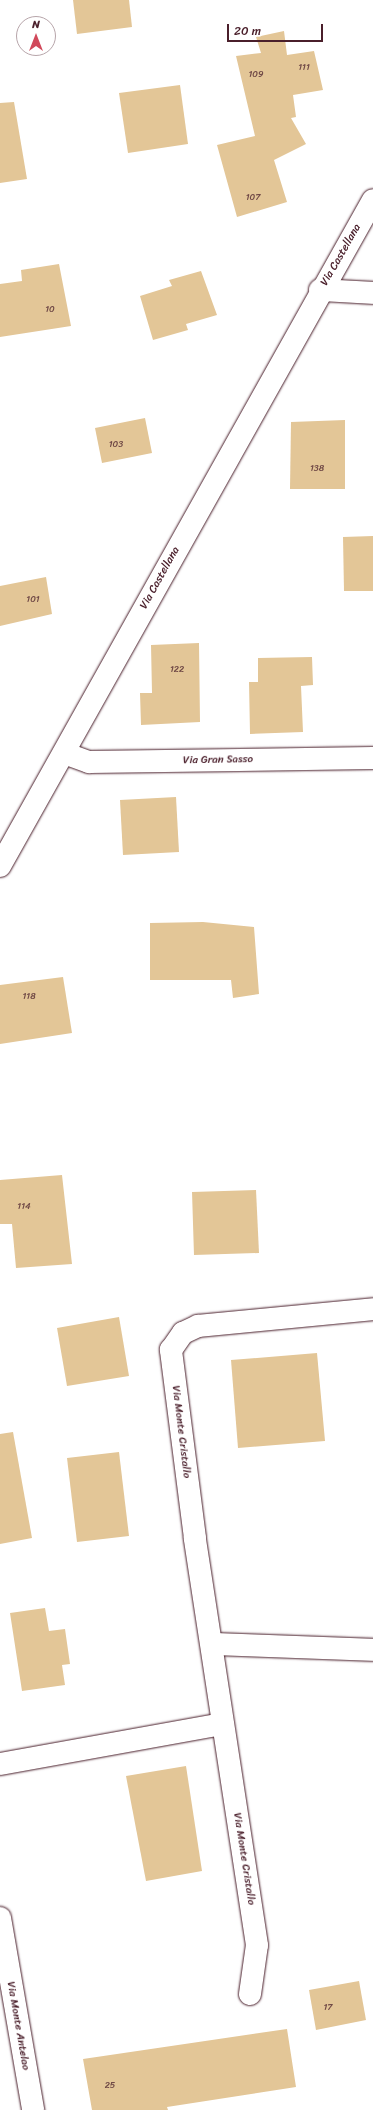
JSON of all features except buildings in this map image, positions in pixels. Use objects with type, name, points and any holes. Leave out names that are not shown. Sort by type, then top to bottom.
[{"type":"street","name":"Via Castellana","points":[[0,866],[320,290],[373,200]]},
{"type":"street","name":"Via Castellana","points":[[320,290],[373,293]]},
{"type":"street","name":"Via Gran Sasso","points":[[64,753],[89,762],[373,758]]},
{"type":"street","name":"Via Monte Cristallo","points":[[250,1994],[257,1945],[222,1724],[171,1350],[184,1333],[198,1326],[373,1309]]},
{"type":"street","points":[[212,1644],[373,1650]]},
{"type":"street","points":[[0,1764],[222,1724]]},
{"type":"street","name":"Via Monte Antelao","points":[[0,1918],[33,2110]]}]
